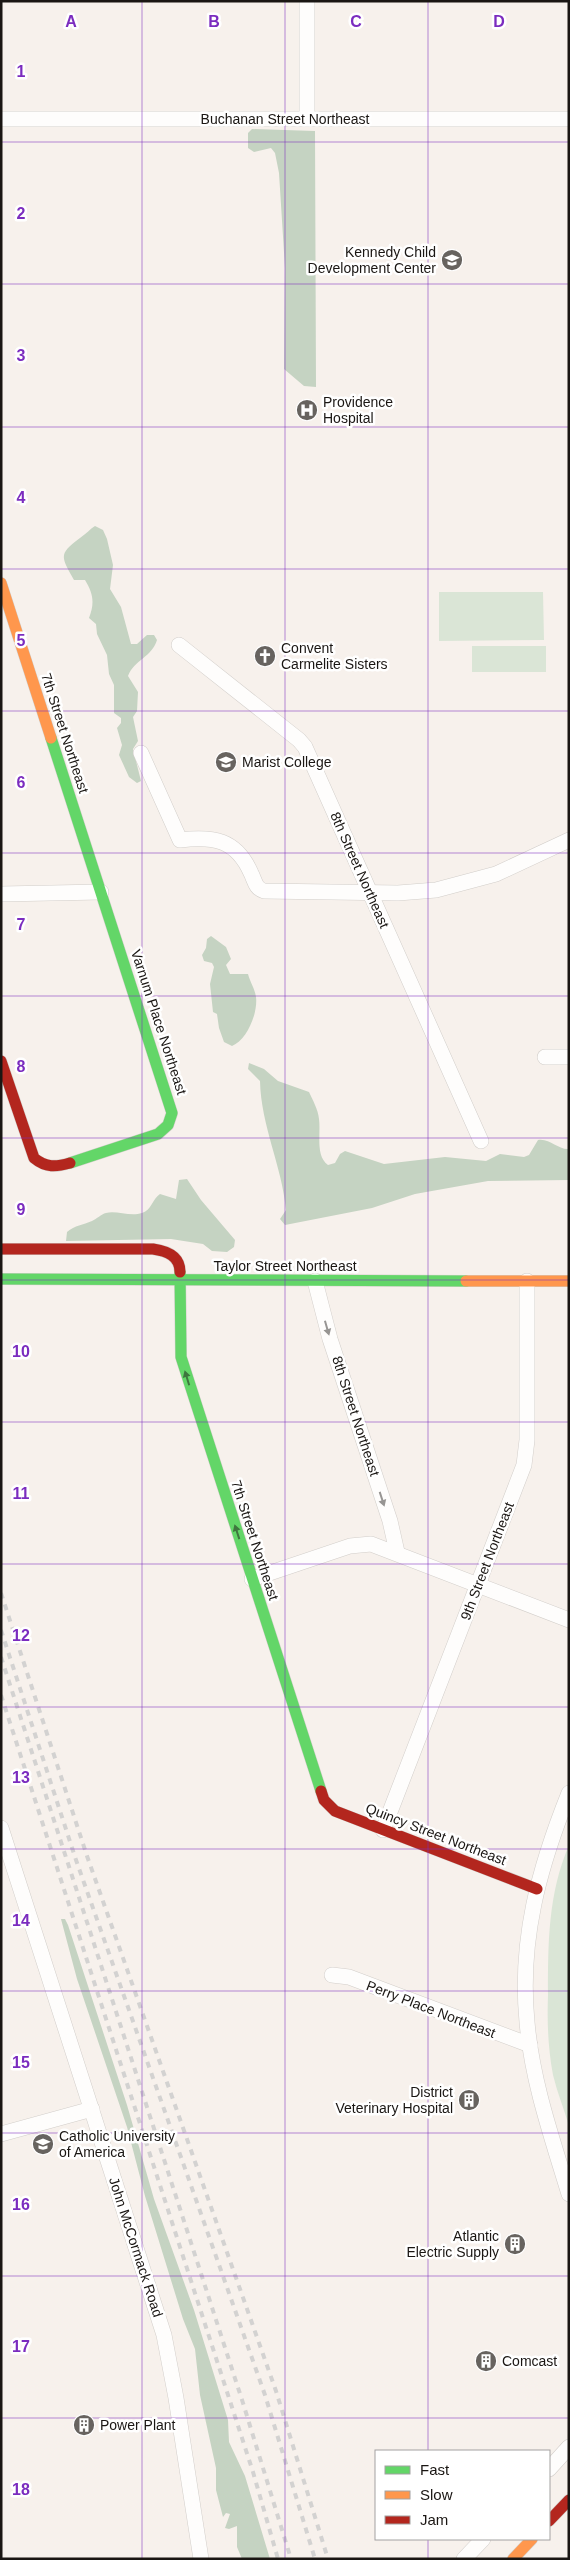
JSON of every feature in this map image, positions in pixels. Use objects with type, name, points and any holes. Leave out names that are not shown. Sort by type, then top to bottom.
[{"type":"street","points":[[307,1],[307,119]]},
{"type":"street","name":"Buchanan Street Northeast","points":[[1,119],[569,119]]},
{"type":"street","name":"7th Street Northeast","points":[[1,583],[101,892]]},
{"type":"street","name":"8th Street Northeast","points":[[179,645],[299,740],[305,748],[481,1141]]},
{"type":"street","points":[[141,753],[180,840],[206,837],[228,844],[243,858],[260,890],[423,891],[467,883],[508,869],[569,840]]},
{"type":"street","points":[[1,894],[101,892]]},
{"type":"street","name":"Varnum Place Northeast","points":[[1,1060],[34,1158],[41,1164],[56,1167],[158,1134],[166,1129],[171,1120],[171,1109],[101,892]]},
{"type":"street","points":[[546,1057],[569,1057]]},
{"type":"street","name":"7th Street Northeast","points":[[1,1249],[166,1251],[175,1257],[180,1265],[181,1357],[327,1804]]},
{"type":"street","name":"Taylor Street Northeast","points":[[1,1278],[569,1281]]},
{"type":"street","name":"8th Street Northeast","points":[[315,1281],[330,1338],[390,1521],[397,1552]]},
{"type":"street","name":"9th Street Northeast","points":[[383,1830],[525,1459],[527,1440],[527,1281]]},
{"type":"street","points":[[252,1579],[356,1545],[371,1544],[397,1552],[569,1620]]},
{"type":"street","points":[[569,1793],[544,1858],[537,1889],[526,1976],[526,2008],[530,2045],[540,2097],[569,2194]]},
{"type":"street","name":"Quincy Street Northeast","points":[[327,1804],[335,1811],[537,1889]]},
{"type":"street","name":"John McCormack Road","points":[[1,1828],[164,2335],[176,2398],[201,2559]]},
{"type":"street","name":"Perry Place Northeast","points":[[332,1975],[349,1977],[530,2045]]},
{"type":"street","points":[[1,2134],[92,2109]]},
{"type":"street","points":[[550,2468],[569,2448]]},
{"type":"street","points":[[550,2520],[569,2500]]},
{"type":"street","points":[[464,2559],[482,2540]]},
{"type":"street","points":[[513,2559],[531,2540]]},
{"type":"green space","points":[[252,129],[315,131],[316,387],[304,386],[284,369],[285,268],[279,173],[275,153],[271,148],[254,152],[248,148],[248,133]]},
{"type":"green space","points":[[95,526],[103,530],[107,539],[113,565],[110,589],[121,607],[131,644],[137,644],[147,635],[154,635],[157,640],[151,651],[134,666],[128,676],[138,692],[137,711],[133,717],[138,741],[133,749],[141,781],[137,783],[129,777],[119,755],[122,745],[117,728],[121,723],[121,718],[114,713],[114,685],[109,674],[107,655],[97,634],[96,624],[89,618],[92,608],[90,589],[85,580],[74,580],[64,561],[65,552],[68,548]]},
{"type":"green space","points":[[439,592],[543,592],[544,640],[439,641]]},
{"type":"green space","points":[[472,646],[546,646],[546,672],[472,672]]},
{"type":"green space","points":[[211,936],[226,947],[231,959],[226,965],[230,974],[248,974],[255,994],[255,1011],[247,1032],[232,1046],[224,1042],[217,1014],[213,1012],[210,984],[214,967],[212,963],[204,961],[202,955],[206,948],[207,939]]},
{"type":"green space","points":[[249,1063],[264,1069],[278,1081],[309,1092],[318,1115],[321,1156],[328,1165],[335,1163],[340,1154],[345,1151],[384,1164],[445,1157],[486,1161],[500,1154],[524,1157],[529,1155],[538,1140],[542,1140],[561,1148],[569,1149],[569,1180],[488,1181],[415,1194],[372,1208],[285,1225],[280,1219],[286,1210],[284,1194],[264,1114],[260,1081],[248,1069]]},
{"type":"green space","points":[[187,1179],[201,1200],[235,1240],[234,1247],[227,1252],[212,1251],[203,1244],[171,1239],[66,1241],[67,1232],[104,1214],[110,1212],[137,1214],[145,1212],[160,1194],[176,1199],[179,1180]]},
{"type":"green space","points":[[569,1845],[569,2126],[556,2088],[549,2045],[548,1957],[553,1900],[562,1863]]},
{"type":"green space","points":[[61,1919],[65,1919],[68,1925],[127,2105],[154,2199],[194,2310],[228,2420],[229,2442],[245,2476],[270,2559],[242,2559],[237,2547],[237,2526],[229,2529],[225,2528],[230,2514],[226,2513],[223,2517],[216,2490],[216,2468],[200,2395],[195,2349],[183,2319],[145,2196],[127,2127],[77,1979]]},
{"type":"railway","points":[[1,1593],[87,1856],[276,2391],[328,2559]]},
{"type":"railway","points":[[1,1630],[76,1860],[265,2395],[315,2559]]},
{"type":"railway","points":[[1,1657],[243,2403],[291,2559]]},
{"type":"railway","points":[[1,1695],[253,2472],[278,2559]]},
{"type":"traffic: fast","points":[[51,738],[172,1113],[168,1125],[158,1134],[70,1163]]},
{"type":"traffic: fast","points":[[180,1272],[181,1357],[321,1791]]},
{"type":"traffic: fast","points":[[1,1279],[466,1281]]},
{"type":"traffic: slow","points":[[1,583],[51,738]]},
{"type":"traffic: slow","points":[[466,1281],[569,1281]]},
{"type":"traffic: slow","points":[[513,2559],[531,2540]]},
{"type":"traffic: jam","points":[[1,1061],[34,1158],[43,1164],[51,1166],[70,1163]]},
{"type":"traffic: jam","points":[[1,1249],[153,1249],[172,1255],[178,1262],[180,1272]]},
{"type":"traffic: jam","points":[[321,1791],[324,1800],[335,1811],[537,1889]]},
{"type":"traffic: jam","points":[[550,2520],[569,2500]]},
{"type":"place","name":"Kennedy Child Development Center","points":[[452,260]]},
{"type":"place","name":"Providence Hospital","points":[[307,410]]},
{"type":"place","name":"Convent Carmelite Sisters","points":[[265,656]]},
{"type":"place","name":"Marist College","points":[[226,762]]},
{"type":"place","name":"District Veterinary Hospital","points":[[469,2100]]},
{"type":"place","name":"Catholic University of America","points":[[43,2144]]},
{"type":"place","name":"Atlantic Electric Supply","points":[[515,2244]]},
{"type":"place","name":"Comcast","points":[[486,2361]]},
{"type":"place","name":"Power Plant","points":[[84,2425]]}]
